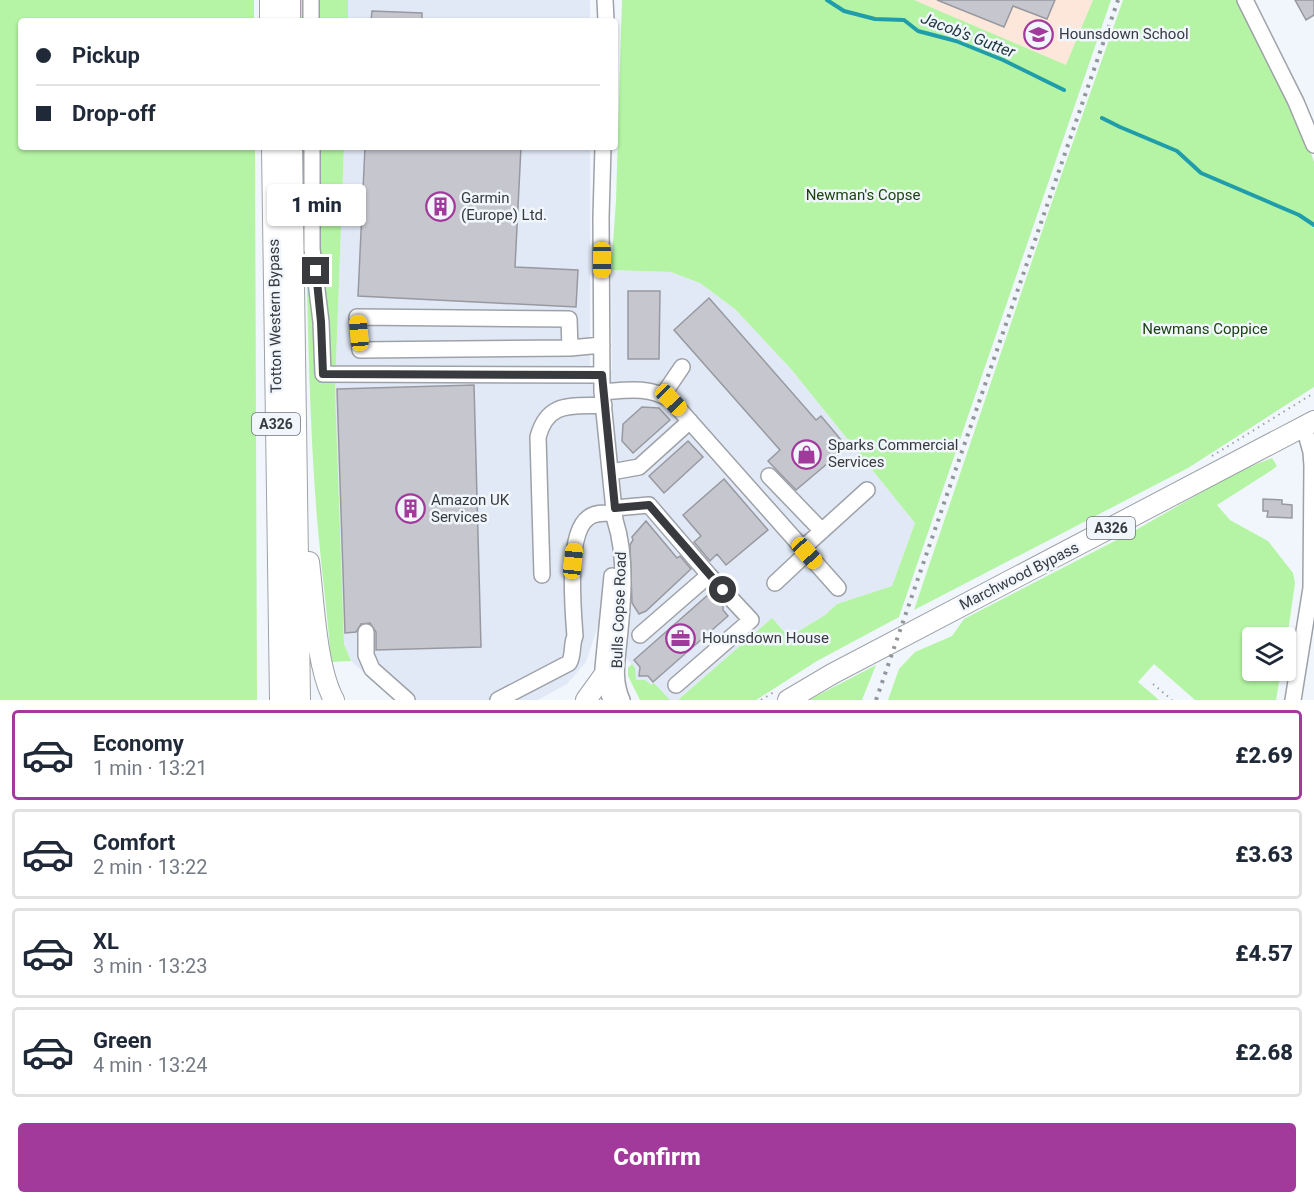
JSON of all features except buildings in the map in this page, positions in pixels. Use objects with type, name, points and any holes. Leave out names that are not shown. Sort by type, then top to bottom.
[{"type":"main road","points":[[270,0],[270,18]]},
{"type":"main road","points":[[290,0],[290,18]]},
{"type":"main road","name":"Totton Western Bypass","points":[[272,150],[280,700]]},
{"type":"main road","name":"Totton Western Bypass","points":[[292,150],[300,700]]},
{"type":"main road","name":"Marchwood Bypass","points":[[788,700],[832,674],[1309,424]]},
{"type":"main road","points":[[297,470],[322,666],[328,689],[334,700]]},
{"type":"main road","points":[[586,700],[604,675]]},
{"type":"street","points":[[311,0],[311,18]]},
{"type":"street","points":[[605,0],[606,18]]},
{"type":"street","points":[[1245,0],[1309,118],[1314,145]]},
{"type":"street","points":[[312,150],[312,249],[321,322],[323,374],[602,375]]},
{"type":"street","name":"Bulls Copse Road","points":[[603,150],[602,375],[615,514],[621,538],[622,567],[616,670],[622,700]]},
{"type":"street","points":[[570,348],[569,319],[357,317],[360,350],[570,348],[602,345]]},
{"type":"street","points":[[663,395],[682,367]]},
{"type":"street","points":[[542,575],[538,437],[540,428],[548,415],[555,410],[637,389],[649,390],[671,400],[838,588]]},
{"type":"street","points":[[611,472],[642,465],[690,421]]},
{"type":"street","points":[[1293,700],[1311,588],[1312,466],[1309,424]]},
{"type":"street","points":[[769,476],[822,531]]},
{"type":"street","points":[[776,583],[822,531],[867,490]]},
{"type":"street","points":[[498,700],[569,663],[575,636],[574,546],[584,522],[599,514],[615,514],[649,505],[751,620],[676,685]]},
{"type":"street","name":"Bulls Copse Road","points":[[611,700],[604,675],[615,514]]},
{"type":"street","points":[[640,635],[709,575]]},
{"type":"street","points":[[366,632],[366,655],[372,669],[407,700]]},
{"type":"path","points":[[1153,684],[1172,700]]},
{"type":"shaded area","points":[[348,0],[590,0],[590,18],[348,18]]},
{"type":"shaded area","name":"Hounsdown School","points":[[914,0],[1095,0],[1070,67]]},
{"type":"shaded area","points":[[344,150],[590,150],[590,370],[612,370],[611,270],[671,272],[700,283],[735,309],[791,369],[915,523],[892,586],[837,604],[825,615],[789,637],[772,618],[678,700],[670,700],[654,683],[651,686],[635,680],[635,668],[626,658],[625,631],[598,626],[586,662],[567,684],[538,700],[394,700],[351,661],[344,644],[335,389]]},
{"type":"green space","points":[[0,0],[254,0],[254,18],[18,18],[18,150],[255,150],[257,700],[0,700]]},
{"type":"green space","points":[[298,0],[348,0],[348,18],[299,18]]},
{"type":"green space","name":"Newman's Copse","points":[[622,0],[914,0],[1066,65],[1093,0],[1111,0],[899,617],[817,661],[756,700],[678,700],[772,618],[789,637],[825,615],[837,604],[892,586],[915,523],[791,369],[735,309],[700,283],[671,272],[611,270]]},
{"type":"green space","name":"Newmans Coppice","points":[[1123,0],[1238,0],[1241,11],[1302,127],[1314,162],[1314,387],[1188,468],[914,610],[1054,196]]},
{"type":"green space","points":[[303,150],[344,150],[335,389],[344,644],[351,661],[331,662],[314,482]]},
{"type":"green space","points":[[1272,458],[1277,466],[1217,505],[1230,520],[1268,541],[1293,573],[1295,583],[1289,627],[1242,627],[1242,681],[1279,681],[1276,700],[1195,700],[1154,664],[1138,682],[1159,700],[888,700],[899,669],[915,652],[952,636],[964,619],[1134,531],[1237,472]]},
{"type":"green space","points":[[632,664],[635,668],[636,680],[645,680],[651,685],[654,683],[670,700],[640,700],[628,676],[628,668]]},
{"type":"green space","points":[[876,665],[862,700],[809,700]]},
{"type":"waterway","name":"Jacob's Gutter","points":[[827,0],[844,11],[875,19],[904,20],[918,31],[956,41],[1003,60],[1064,90]]},
{"type":"waterway","name":"Jacob's Gutter","points":[[1102,118],[1177,151],[1201,173],[1299,215],[1314,225]]},
{"type":"railway","points":[[876,700],[1118,0]]},
{"type":"place","name":"Hounsdown School","points":[[1038,34]]},
{"type":"place","name":"Garmin (Europe) Ltd.","points":[[440,207]]},
{"type":"place","name":"Sparks Commercial Services","points":[[807,454]]},
{"type":"place","name":"Amazon UK Services","points":[[410,509]]},
{"type":"place","name":"Hounsdown House","points":[[681,638]]},
{"type":"route","points":[[316,271],[323,374],[602,375],[615,508],[649,505],[723,590]]}]
